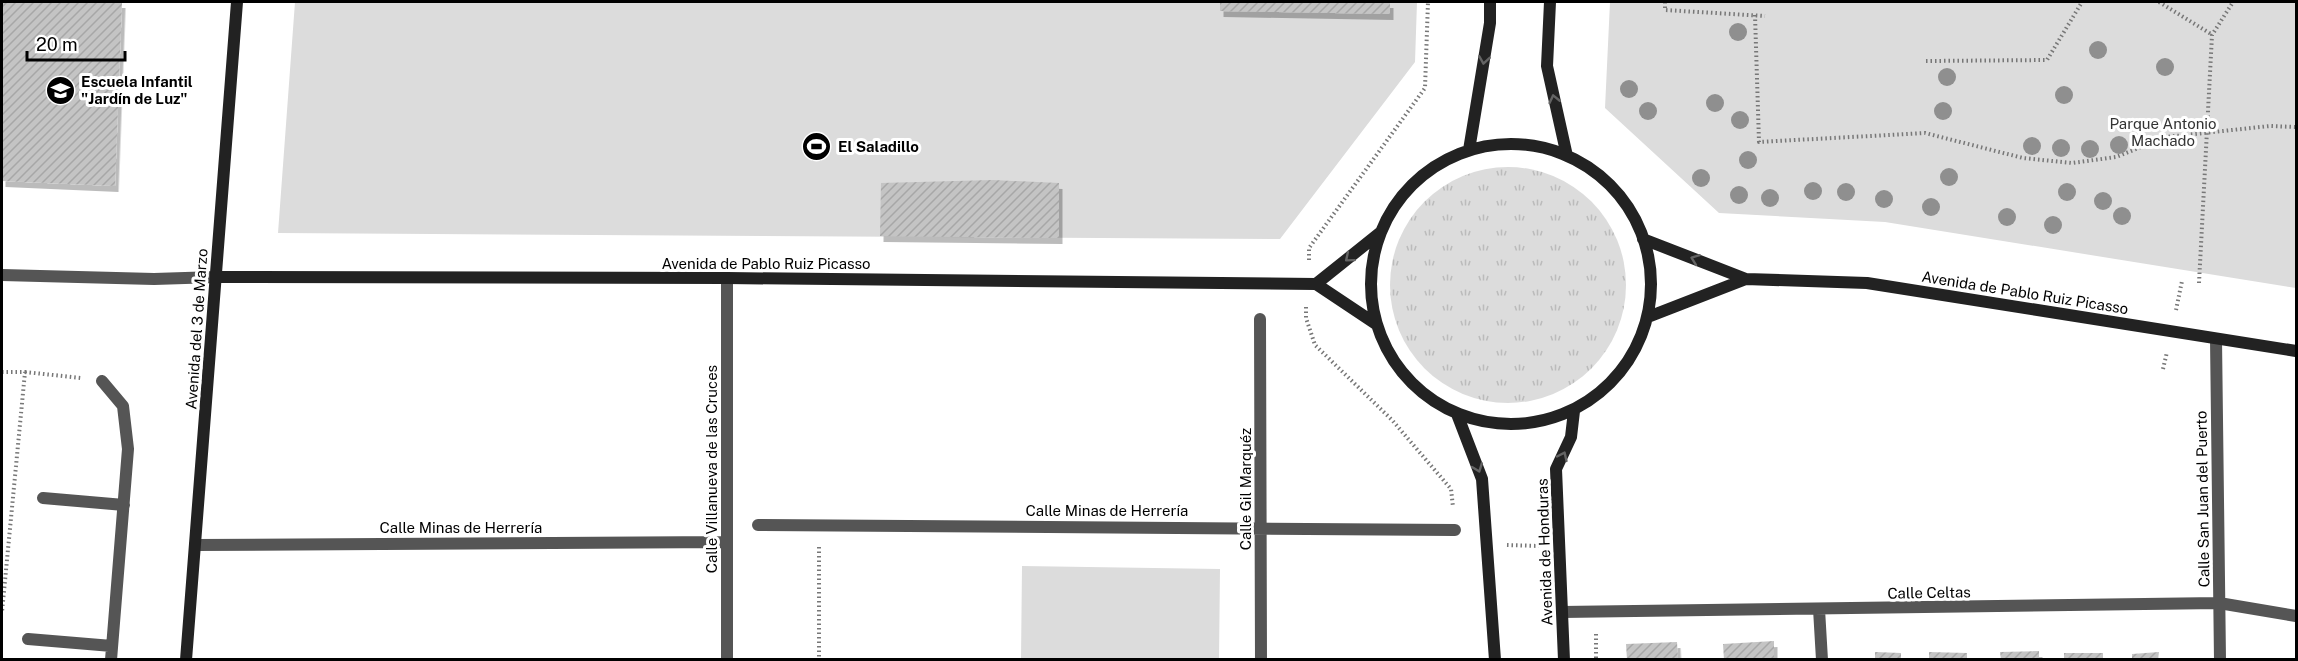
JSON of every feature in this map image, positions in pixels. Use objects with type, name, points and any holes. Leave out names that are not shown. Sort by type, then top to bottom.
[{"type":"street","name":"Avenida del 3 de Marzo","points":[[186,660],[237,2]]},
{"type":"street","points":[[1469,150],[1490,23],[1490,2]]},
{"type":"street","points":[[1550,2],[1547,66],[1567,156]]},
{"type":"street","points":[[1502,145],[1524,146],[1567,156],[1592,171],[1614,189],[1631,213],[1643,239],[1651,278],[1648,317],[1633,355],[1607,387],[1574,411],[1535,423],[1496,424],[1457,414],[1421,392],[1394,362],[1376,324],[1371,293],[1372,261],[1381,231],[1395,204],[1416,181],[1441,163],[1469,150],[1502,145]]},
{"type":"street","points":[[1376,324],[1312,284],[1381,231]]},
{"type":"street","name":"Avenida de Pablo Ruiz Picasso","points":[[1643,239],[1746,279],[1868,283],[2296,351]]},
{"type":"street","points":[[2,275],[154,279],[216,278]]},
{"type":"street","name":"Avenida de Pablo Ruiz Picasso","points":[[216,278],[727,278],[1312,284]]},
{"type":"street","name":"Calle Villanueva de las Cruces","points":[[727,278],[727,660]]},
{"type":"street","name":"Avenida de Pablo Ruiz Picasso","points":[[1648,317],[1746,279]]},
{"type":"street","name":"Calle Gil Marquéz","points":[[1260,319],[1261,660]]},
{"type":"street","name":"Calle San Juan del Puerto","points":[[2216,339],[2220,660]]},
{"type":"street","points":[[102,381],[123,406],[128,449],[111,660]]},
{"type":"street","name":"Avenida de Honduras","points":[[1564,660],[1556,469],[1571,437],[1574,411]]},
{"type":"street","points":[[1457,414],[1482,479],[1496,660]]},
{"type":"street","points":[[43,498],[124,505]]},
{"type":"street","name":"Calle Minas de Herrería","points":[[759,525],[1455,530]]},
{"type":"street","name":"Calle Minas de Herrería","points":[[195,545],[727,542]]},
{"type":"street","name":"Calle Celtas","points":[[1562,612],[2219,603],[2296,616]]},
{"type":"street","points":[[1820,609],[1822,660]]},
{"type":"street","points":[[28,639],[112,646]]},
{"type":"path","points":[[1428,2],[1425,88],[1309,248],[1312,284],[1305,318],[1315,345],[1392,420],[1451,489],[1455,530]]},
{"type":"path","points":[[1665,2],[1665,10],[1765,16]]},
{"type":"path","points":[[1926,61],[2047,60],[2082,2]]},
{"type":"path","points":[[2159,2],[2212,35]]},
{"type":"path","points":[[2199,283],[2212,35],[2233,2]]},
{"type":"path","points":[[1755,15],[1759,142],[1925,133],[2023,158],[2072,163],[2116,157],[2166,137],[2270,126],[2296,127]]},
{"type":"path","points":[[2,372],[25,372],[102,381]]},
{"type":"path","points":[[2,612],[25,372]]},
{"type":"path","points":[[819,525],[819,660]]},
{"type":"green space","name":"El Saladillo","points":[[295,2],[1417,2],[1415,62],[1280,239],[278,233]]},
{"type":"green space","name":"Parque Antonio Machado","points":[[1610,2],[2296,2],[2296,288],[1885,222],[1719,213],[1605,108]]},
{"type":"green space","points":[[1508,167],[1531,169],[1564,181],[1583,194],[1599,210],[1612,229],[1621,251],[1626,285],[1624,308],[1612,341],[1599,360],[1583,376],[1564,389],[1542,398],[1508,403],[1485,401],[1452,389],[1433,376],[1417,360],[1404,341],[1395,319],[1390,285],[1392,262],[1404,229],[1417,210],[1433,194],[1452,181],[1474,172]]},
{"type":"green space","points":[[1022,566],[1220,569],[1219,659],[1021,659]]},
{"type":"building","name":"Escuela Infantil \"Jardín de Luz\"","points":[[2,2],[122,2],[115,186],[2,181]]},
{"type":"building","points":[[1220,2],[1390,2],[1390,14],[1220,11]]},
{"type":"building","name":"El Saladillo","points":[[993,180],[1059,183],[1059,238],[880,236],[881,183]]},
{"type":"building","points":[[1774,641],[1774,660],[1724,660],[1723,644]]},
{"type":"building","points":[[1677,642],[1678,660],[1627,660],[1626,644]]},
{"type":"building","points":[[2039,651],[2039,660],[2001,660],[2000,652]]},
{"type":"building","points":[[1875,652],[1901,653],[1901,660],[1875,660]]},
{"type":"building","points":[[1929,652],[1967,653],[1967,660],[1929,660]]},
{"type":"building","points":[[2159,652],[2158,660],[2132,660],[2132,654]]},
{"type":"building","points":[[2064,653],[2103,653],[2103,660],[2064,660]]},
{"type":"place","name":"Escuela Infantil \"Jardín de Luz\"","points":[[60,91]]},
{"type":"place","name":"El Saladillo","points":[[817,147]]}]
